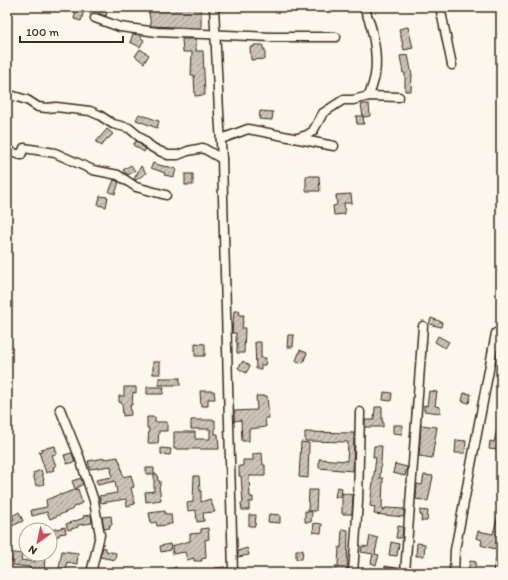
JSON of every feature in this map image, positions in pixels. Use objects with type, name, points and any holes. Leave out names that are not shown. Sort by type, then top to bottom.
[{"type":"street","points":[[214,7],[222,159],[233,573]]},
{"type":"street","points":[[363,7],[367,13],[376,56],[375,74],[369,96]]},
{"type":"street","points":[[440,7],[452,65]]},
{"type":"street","points":[[95,18],[120,27],[157,32],[271,37],[336,37]]},
{"type":"street","points":[[7,94],[27,100],[38,107],[56,107],[90,112],[99,115],[112,124],[129,128],[153,148],[168,155],[178,155],[203,148],[222,159]]},
{"type":"street","points":[[298,138],[313,131],[323,113],[333,105],[343,100],[353,100],[369,96],[399,97]]},
{"type":"street","points":[[221,139],[248,129],[334,146]]},
{"type":"street","points":[[7,151],[21,155],[24,148],[55,153],[93,170],[118,175],[136,187],[166,195]]},
{"type":"street","points":[[406,573],[423,326]]},
{"type":"street","points":[[454,573],[455,550],[496,333]]},
{"type":"street","points":[[60,409],[79,456],[94,501],[100,535],[91,573]]},
{"type":"street","points":[[354,573],[358,502],[360,412]]},
{"type":"street","points":[[498,573],[501,559]]},
{"type":"building","points":[[78,7],[85,7],[81,21],[74,19]]},
{"type":"building","points":[[101,7],[108,7],[106,16],[99,14]]},
{"type":"building","points":[[148,7],[201,7],[201,28],[151,26]]},
{"type":"building","points":[[408,27],[413,48],[404,50],[399,29]]},
{"type":"building","points":[[133,34],[141,35],[141,38],[144,40],[140,47],[130,42]]},
{"type":"building","points":[[182,39],[196,39],[196,51],[203,51],[205,95],[195,96],[194,75],[191,75],[192,52],[183,52]]},
{"type":"building","points":[[254,45],[263,45],[263,49],[265,49],[265,59],[251,60],[250,47],[254,47]]},
{"type":"building","points":[[140,49],[149,55],[144,63],[135,56]]},
{"type":"building","points":[[408,55],[412,75],[411,91],[405,91],[405,73],[403,73],[400,56]]},
{"type":"building","points":[[361,104],[369,104],[370,116],[363,117]]},
{"type":"building","points":[[260,111],[273,112],[272,120],[259,119]]},
{"type":"building","points":[[139,114],[159,121],[157,128],[136,120]]},
{"type":"building","points":[[356,116],[363,116],[364,124],[357,124]]},
{"type":"building","points":[[107,129],[113,134],[108,139],[107,138],[102,146],[96,142]]},
{"type":"building","points":[[136,141],[146,149],[144,152],[133,145]]},
{"type":"building","points":[[153,163],[176,169],[174,177],[164,175],[165,173],[151,168]]},
{"type":"building","points":[[131,165],[135,171],[128,175],[123,170]]},
{"type":"building","points":[[141,166],[146,173],[136,180],[134,179]]},
{"type":"building","points":[[185,174],[193,174],[193,185],[185,185]]},
{"type":"building","points":[[306,176],[319,176],[320,191],[306,191]]},
{"type":"building","points":[[114,180],[119,182],[115,194],[109,192]]},
{"type":"building","points":[[351,194],[352,203],[344,203],[345,214],[334,215],[333,206],[337,205],[336,195]]},
{"type":"building","points":[[100,196],[108,197],[106,207],[98,205]]},
{"type":"building","points":[[234,311],[240,311],[239,315],[244,315],[242,328],[245,328],[244,353],[237,353],[236,333],[232,333]]},
{"type":"building","points":[[431,318],[442,322],[441,327],[429,324]]},
{"type":"building","points":[[288,335],[294,335],[293,347],[287,347]]},
{"type":"building","points":[[438,336],[449,342],[445,348],[435,342]]},
{"type":"building","points":[[255,342],[261,342],[261,358],[266,358],[265,365],[261,365],[261,369],[256,369]]},
{"type":"building","points":[[195,343],[205,344],[205,356],[195,356]]},
{"type":"building","points":[[300,350],[307,353],[303,363],[296,361]]},
{"type":"building","points":[[243,361],[250,366],[246,373],[238,368]]},
{"type":"building","points":[[153,362],[160,362],[160,374],[153,374]]},
{"type":"building","points":[[159,378],[180,378],[180,385],[159,385]]},
{"type":"building","points":[[124,387],[136,387],[136,393],[133,392],[132,405],[130,405],[131,415],[123,416],[122,403],[119,402],[119,396],[124,396]]},
{"type":"building","points":[[147,387],[164,387],[163,394],[147,394]]},
{"type":"building","points":[[200,391],[214,391],[215,399],[208,399],[208,406],[201,406]]},
{"type":"building","points":[[429,391],[437,392],[435,406],[440,407],[440,413],[424,411],[424,405],[427,406]]},
{"type":"building","points":[[384,392],[392,393],[391,401],[383,400]]},
{"type":"building","points":[[464,393],[471,394],[469,403],[462,401]]},
{"type":"building","points":[[256,396],[267,396],[269,418],[265,418],[266,427],[249,429],[249,441],[242,441],[241,420],[234,421],[234,411],[257,410]]},
{"type":"building","points":[[375,407],[382,407],[383,427],[365,427],[365,420],[374,420]]},
{"type":"building","points":[[147,417],[155,417],[155,422],[167,422],[167,431],[159,431],[158,443],[148,443],[149,428],[147,428]]},
{"type":"building","points":[[191,420],[215,420],[215,434],[218,434],[219,449],[174,449],[174,432],[195,432],[195,439],[210,439],[210,429],[191,429]]},
{"type":"building","points":[[393,425],[403,425],[402,434],[393,433]]},
{"type":"building","points":[[421,425],[437,427],[432,458],[419,456]]},
{"type":"building","points":[[497,430],[501,430],[498,450],[489,449],[490,441],[494,442]]},
{"type":"building","points":[[305,432],[354,433],[353,471],[319,468],[319,459],[347,461],[348,442],[305,441]]},
{"type":"building","points":[[456,440],[466,441],[465,453],[455,453]]},
{"type":"building","points":[[301,442],[309,443],[308,478],[299,477]]},
{"type":"building","points":[[55,446],[57,454],[52,455],[56,466],[53,467],[54,470],[46,473],[39,452],[42,451],[41,449]]},
{"type":"building","points":[[374,446],[382,446],[380,478],[383,478],[382,509],[404,509],[404,517],[374,514],[375,507],[370,506],[376,458],[373,457]]},
{"type":"building","points":[[161,448],[171,449],[170,455],[161,454]]},
{"type":"building","points":[[72,453],[75,462],[67,464],[64,455]]},
{"type":"building","points":[[262,453],[263,465],[265,465],[265,476],[249,476],[250,497],[253,497],[253,502],[249,502],[249,510],[242,510],[241,503],[243,503],[239,466],[243,466],[243,460],[253,460],[253,454]]},
{"type":"building","points":[[118,457],[123,477],[131,475],[134,487],[131,488],[135,504],[127,506],[126,499],[101,503],[99,496],[117,493],[115,481],[98,485],[96,480],[112,477],[111,466],[90,469],[88,461]]},
{"type":"building","points":[[395,464],[407,467],[405,476],[393,473]]},
{"type":"building","points":[[146,468],[154,468],[154,474],[146,474]]},
{"type":"building","points":[[41,470],[44,484],[36,486],[33,473]]},
{"type":"building","points":[[154,474],[157,474],[158,481],[160,481],[159,486],[161,500],[146,502],[145,492],[154,491]]},
{"type":"building","points":[[424,475],[433,476],[428,501],[416,499],[417,484],[422,485]]},
{"type":"building","points":[[194,476],[199,476],[201,502],[210,499],[215,512],[203,513],[204,521],[197,522],[196,510],[188,511],[187,503],[193,502]]},
{"type":"building","points":[[81,478],[83,484],[75,489],[72,481]]},
{"type":"building","points":[[337,487],[342,488],[341,497],[335,497]]},
{"type":"building","points":[[78,489],[82,503],[73,507],[73,509],[50,519],[47,512],[32,516],[31,510],[47,507],[46,500]]},
{"type":"building","points":[[309,490],[317,490],[316,511],[308,511]]},
{"type":"building","points":[[342,493],[353,495],[352,514],[342,514]]},
{"type":"building","points":[[420,510],[428,511],[427,521],[421,521],[422,515],[420,515]]},
{"type":"building","points":[[165,511],[165,514],[171,514],[172,524],[157,526],[156,522],[151,523],[149,513]]},
{"type":"building","points":[[305,511],[312,512],[311,522],[305,522]]},
{"type":"building","points":[[499,511],[501,511],[501,534],[495,549],[481,545],[482,540],[476,538],[478,531],[493,534]]},
{"type":"building","points":[[19,512],[23,521],[12,526],[10,521],[14,519],[12,516]]},
{"type":"building","points":[[269,514],[280,515],[280,523],[268,522]]},
{"type":"building","points":[[91,515],[92,523],[78,525],[78,527],[68,530],[66,524],[84,518],[83,516]]},
{"type":"building","points":[[249,515],[256,515],[255,526],[249,526]]},
{"type":"building","points":[[111,516],[112,525],[109,525],[110,528],[104,529],[102,517]]},
{"type":"building","points":[[314,523],[322,524],[321,533],[313,532]]},
{"type":"building","points":[[398,526],[403,527],[402,538],[396,538]]},
{"type":"building","points":[[65,527],[66,533],[59,534],[58,536],[58,528]]},
{"type":"building","points":[[208,528],[209,539],[205,540],[206,558],[201,559],[202,561],[194,561],[194,558],[187,560],[185,552],[173,554],[172,546],[190,541],[190,534],[201,533],[201,529]]},
{"type":"building","points":[[342,529],[348,530],[347,573],[335,573],[335,566],[338,566],[339,547],[341,548]]},
{"type":"building","points":[[370,536],[378,538],[375,554],[379,555],[376,565],[371,563],[373,554],[361,552],[362,546],[368,547]]},
{"type":"building","points":[[391,542],[399,544],[397,556],[389,555]]},
{"type":"building","points":[[417,543],[425,544],[424,556],[416,556]]},
{"type":"building","points":[[170,544],[171,550],[161,552],[160,546]]},
{"type":"building","points":[[103,547],[106,548],[106,551],[116,553],[115,560],[100,557]]},
{"type":"building","points":[[247,548],[249,555],[238,557],[238,551]]},
{"type":"building","points":[[296,550],[303,550],[302,559],[296,559]]},
{"type":"building","points":[[62,551],[78,553],[77,564],[67,562],[66,570],[59,568]]},
{"type":"building","points":[[7,552],[18,553],[18,562],[45,562],[44,571],[13,565],[14,561],[7,561]]},
{"type":"building","points":[[470,561],[476,562],[474,573],[468,572]]},
{"type":"building","points":[[385,566],[395,568],[394,573],[384,572]]},
{"type":"building","points":[[176,567],[179,573],[161,573]]},
{"type":"building","points":[[225,567],[226,573],[215,573],[215,568]]}]
